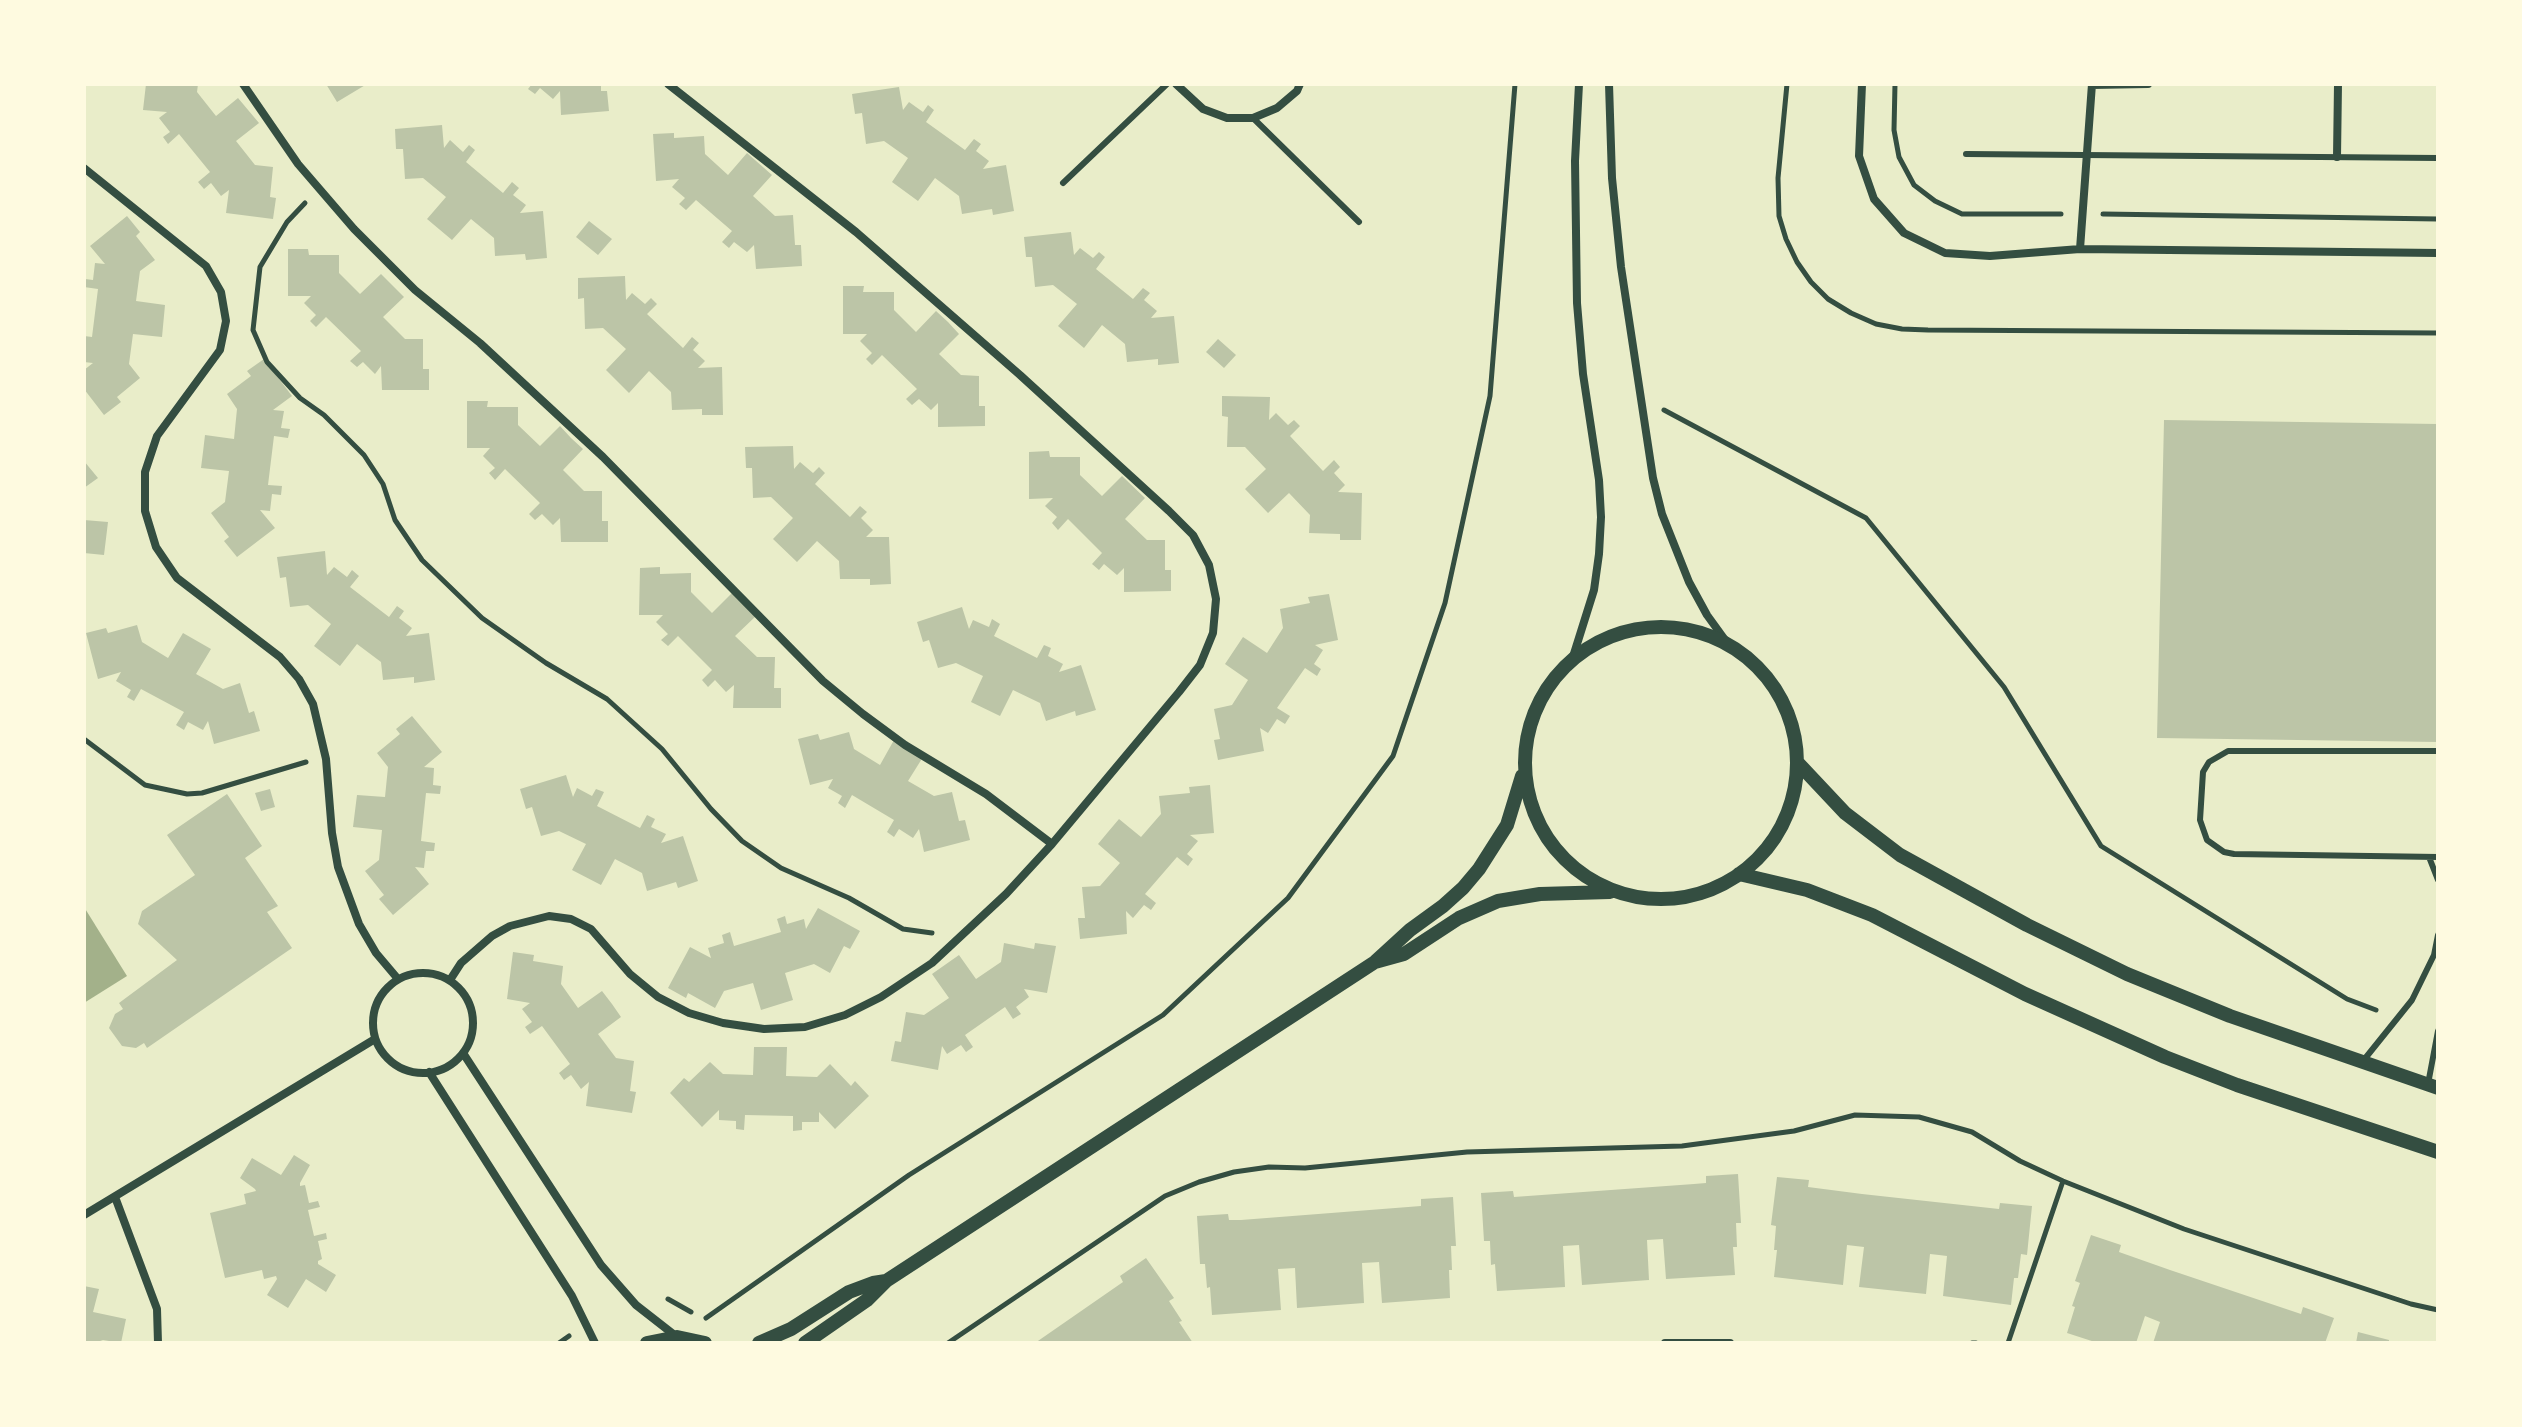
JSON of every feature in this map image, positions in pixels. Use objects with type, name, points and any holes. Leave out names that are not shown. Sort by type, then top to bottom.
[{"type":"street","points":[[243,84],[298,164],[354,229],[415,290],[480,343],[593,447],[823,681],[905,745],[986,794],[1052,844]]},
{"type":"street","points":[[450,980],[475,949],[510,926],[549,916],[571,919],[591,929],[630,974],[658,997],[689,1013],[723,1023],[764,1029],[805,1027],[845,1015],[881,997],[932,963],[1006,894],[1052,844],[1200,665],[1213,633],[1216,599],[1209,565],[1193,535],[1020,375],[856,232],[668,84]]},
{"type":"street","points":[[1176,84],[1203,109],[1227,118],[1253,118],[1277,108],[1297,91],[1300,84]]},
{"type":"street","points":[[1572,660],[1594,590],[1601,517],[1577,303],[1574,190],[1579,84]]},
{"type":"street","points":[[1609,84],[1612,178],[1621,267],[1653,478],[1674,549],[1701,604],[1728,644]]},
{"type":"street","points":[[1862,84],[1859,156],[1874,199],[1904,233],[1945,253],[1990,256],[2080,249],[2438,253]]},
{"type":"street","points":[[2080,249],[2092,85],[2148,84]]},
{"type":"street","points":[[2337,157],[2338,84]]},
{"type":"street","points":[[84,168],[206,266],[221,292],[226,321],[220,350],[157,436],[145,472],[145,511],[156,547],[177,578],[280,657],[299,679],[313,704],[326,759],[332,833],[346,894],[376,953],[398,979]]},
{"type":"street","points":[[805,1343],[867,1300],[886,1281],[1375,962],[1453,897],[1479,869],[1507,825],[1522,776],[1530,724],[1540,700],[1554,678],[1593,644],[1642,628],[1668,627],[1694,630],[1741,651],[1761,669],[1776,689],[1792,725],[1798,763],[1795,789],[1787,814],[1775,837],[1759,857],[1717,887],[1667,899],[1640,898],[1615,892],[1571,866],[1553,848],[1539,825],[1522,776]]},
{"type":"street","points":[[1798,763],[1845,813],[1900,855],[2027,925],[2127,974],[2230,1016],[2433,1086]]},
{"type":"street","points":[[1739,874],[1807,890],[1872,915],[2039,1001],[2165,1057],[2237,1085],[2438,1152]]},
{"type":"street","points":[[1375,962],[1417,947],[1459,918],[1498,901],[1540,894],[1615,892]]},
{"type":"street","points":[[424,972],[450,980],[460,989],[472,1013],[473,1027],[463,1053],[442,1069],[416,1072],[402,1068],[381,1051],[375,1039],[373,1026],[379,999],[387,987],[398,979],[424,972]]},
{"type":"street","points":[[84,1215],[375,1039]]},
{"type":"street","points":[[463,1053],[601,1265],[636,1305],[677,1337]]},
{"type":"street","points":[[429,1072],[572,1296],[595,1343]]},
{"type":"street","points":[[115,1197],[157,1309],[158,1343]]},
{"type":"street","points":[[759,1343],[791,1329],[849,1292],[886,1281]]},
{"type":"street","points":[[647,1343],[677,1337],[705,1343]]},
{"type":"street","points":[[1665,1343],[1730,1343]]},
{"type":"lane","points":[[1063,183],[1167,84]]},
{"type":"lane","points":[[1253,118],[1359,222]]},
{"type":"lane","points":[[1966,154],[2438,158]]},
{"type":"lane","points":[[2438,751],[2228,751],[2209,762],[2203,772],[2200,820],[2207,840],[2224,852],[2438,857]]},
{"type":"lane","points":[[2429,857],[2438,880]]},
{"type":"lane","points":[[2362,1062],[2412,1000],[2436,955],[2438,935]]},
{"type":"lane","points":[[2433,1086],[2438,1031]]},
{"type":"path","points":[[667,1297],[703,1320],[909,1175],[1163,1015],[1288,898],[1393,756],[1445,603],[1490,396],[1515,84]]},
{"type":"path","points":[[1787,84],[1778,178],[1779,216],[1786,239],[1811,282],[1828,299],[1876,324],[1928,330],[2438,333]]},
{"type":"path","points":[[1895,84],[1894,130],[1899,157],[1914,185],[1935,201],[1962,214],[2438,219]]},
{"type":"path","points":[[319,189],[287,222],[260,267],[253,330],[267,362],[300,398],[324,415],[364,455],[383,484],[395,520],[422,560],[482,618],[546,663],[607,699],[662,749],[742,841],[781,868],[849,898],[903,929],[960,938]]},
{"type":"path","points":[[1640,397],[1866,518],[2004,687],[2101,846],[2347,999],[2398,1018]]},
{"type":"path","points":[[84,739],[145,785],[187,794],[202,793],[326,759]]},
{"type":"path","points":[[948,1343],[1165,1196],[1234,1172],[1467,1152],[1682,1146],[1794,1131],[1855,1115],[1919,1117],[1972,1132],[2020,1161],[2063,1181],[2184,1229],[2411,1304],[2438,1310]]},
{"type":"path","points":[[2008,1343],[2063,1181]]},
{"type":"path","points":[[559,1343],[587,1323]]},
{"type":"shaded area","points":[[84,907],[127,976],[84,1003]]},
{"type":"building","points":[[146,84],[198,84],[197,92],[216,116],[238,98],[259,123],[236,141],[255,165],[273,167],[270,197],[276,198],[273,219],[226,213],[229,190],[221,196],[211,183],[204,189],[198,182],[210,172],[179,134],[168,144],[163,137],[170,132],[159,118],[167,112],[143,110]]},
{"type":"building","points":[[326,84],[367,84],[337,102]]},
{"type":"building","points":[[532,84],[601,84],[601,91],[607,91],[609,111],[561,115],[560,91],[553,99],[540,88],[535,94],[528,89]]},
{"type":"building","points":[[899,87],[903,110],[909,102],[923,112],[928,105],[934,110],[926,122],[965,150],[974,139],[981,144],[976,151],[989,161],[983,169],[1006,165],[1014,211],[993,215],[992,209],[962,214],[959,196],[935,178],[918,201],[892,182],[908,158],[884,141],[866,144],[862,113],[855,114],[852,94]]},
{"type":"building","points":[[442,125],[444,148],[450,140],[463,152],[469,145],[475,150],[466,162],[503,193],[512,182],[519,188],[513,195],[526,205],[520,213],[543,211],[547,258],[526,260],[525,254],[495,256],[494,238],[471,219],[452,240],[427,219],[446,197],[423,178],[405,179],[403,149],[396,149],[395,129]]},
{"type":"building","points":[[674,133],[674,138],[704,136],[705,154],[728,175],[747,153],[772,175],[753,196],[775,216],[793,215],[795,245],[801,245],[802,266],[756,269],[754,245],[747,252],[734,242],[729,248],[722,242],[732,231],[696,200],[686,210],[679,204],[685,198],[672,187],[679,179],[656,181],[653,134]]},
{"type":"building","points":[[127,216],[140,232],[136,236],[155,260],[140,271],[136,301],[165,305],[162,337],[133,334],[129,364],[140,378],[117,397],[121,402],[104,415],[84,389],[84,370],[93,363],[84,362],[84,336],[92,337],[98,289],[84,287],[84,282],[85,279],[93,280],[95,263],[105,264],[90,246]]},
{"type":"building","points":[[589,221],[612,239],[598,255],[576,237]]},
{"type":"building","points":[[1071,232],[1074,255],[1080,248],[1093,258],[1099,252],[1105,257],[1096,269],[1133,299],[1143,288],[1150,293],[1144,300],[1157,311],[1151,318],[1174,316],[1179,363],[1158,365],[1158,359],[1127,362],[1125,344],[1102,325],[1084,348],[1058,326],[1077,304],[1053,285],[1035,287],[1032,257],[1026,257],[1024,237]]},
{"type":"building","points":[[288,249],[308,249],[309,255],[339,255],[339,273],[360,294],[381,274],[404,297],[383,317],[405,339],[423,339],[423,369],[429,369],[429,390],[382,390],[381,366],[375,374],[363,362],[357,367],[350,361],[361,351],[326,317],[316,327],[310,321],[316,315],[304,303],[311,296],[288,296]]},
{"type":"building","points":[[625,276],[626,300],[632,293],[645,304],[651,298],[657,304],[647,314],[683,348],[692,337],[699,343],[693,350],[705,361],[698,368],[722,367],[723,415],[702,415],[702,409],[672,410],[671,392],[649,371],[629,393],[606,370],[626,349],[603,328],[585,329],[584,298],[578,299],[578,278]]},
{"type":"building","points":[[843,286],[864,286],[863,292],[894,292],[894,310],[916,332],[936,311],[948,322],[959,334],[939,354],[961,375],[979,376],[979,406],[985,406],[985,426],[938,427],[938,403],[931,410],[919,399],[912,405],[906,399],[917,389],[882,355],[872,365],[866,359],[872,353],[860,341],[867,334],[843,334]]},
{"type":"building","points":[[1218,339],[1236,355],[1224,368],[1206,352]]},
{"type":"building","points":[[264,359],[292,396],[273,410],[284,411],[281,428],[290,429],[288,438],[274,436],[268,485],[282,486],[281,495],[272,494],[270,511],[260,510],[275,528],[237,557],[224,541],[229,537],[211,513],[225,502],[229,471],[201,468],[205,435],[234,439],[237,409],[227,394],[251,376],[247,371]]},
{"type":"building","points":[[1222,396],[1270,397],[1269,420],[1276,413],[1288,425],[1294,420],[1300,426],[1290,436],[1323,471],[1334,460],[1340,467],[1334,473],[1345,485],[1338,492],[1362,493],[1361,540],[1340,540],[1340,534],[1309,533],[1310,515],[1289,493],[1268,513],[1245,489],[1266,469],[1245,447],[1227,447],[1228,417],[1222,416]]},
{"type":"building","points":[[467,401],[488,401],[487,407],[518,407],[518,425],[540,446],[560,426],[583,449],[563,470],[584,491],[602,491],[602,521],[608,521],[608,542],[561,542],[560,518],[553,525],[542,514],[535,520],[529,514],[540,503],[505,469],[495,480],[489,473],[495,468],[483,456],[490,448],[467,448]]},
{"type":"building","points":[[2164,420],[2438,424],[2438,742],[2157,738]]},
{"type":"building","points":[[793,446],[794,469],[800,462],[813,473],[819,467],[825,473],[815,484],[850,517],[860,506],[867,512],[861,518],[873,530],[866,537],[889,537],[891,584],[870,585],[870,579],[840,579],[839,561],[817,541],[797,562],[773,539],[793,518],[771,497],[753,498],[752,468],[746,468],[745,447]]},
{"type":"building","points":[[1049,451],[1050,457],[1080,457],[1080,475],[1102,496],[1122,476],[1145,498],[1125,519],[1147,540],[1165,540],[1165,570],[1171,570],[1171,591],[1124,592],[1124,568],[1117,575],[1104,564],[1099,570],[1092,564],[1102,553],[1068,519],[1058,530],[1052,523],[1057,517],[1045,506],[1053,498],[1029,499],[1029,452]]},
{"type":"building","points":[[84,461],[98,478],[84,488]]},
{"type":"building","points":[[84,520],[108,522],[104,555],[84,553]]},
{"type":"building","points":[[325,551],[327,575],[334,567],[347,577],[352,570],[359,576],[350,587],[389,617],[397,606],[404,611],[399,618],[412,628],[406,636],[429,633],[435,680],[414,683],[414,677],[383,680],[381,662],[357,644],[340,666],[314,646],[331,624],[308,605],[290,607],[286,577],[280,578],[277,557]]},
{"type":"building","points":[[660,567],[660,574],[691,573],[691,592],[712,613],[733,592],[756,616],[735,636],[757,657],[775,657],[774,688],[781,688],[781,708],[733,708],[734,685],[726,692],[715,680],[708,687],[702,680],[712,670],[678,636],[668,646],[661,640],[668,634],[656,622],[663,615],[639,615],[640,568]]},
{"type":"building","points":[[1329,594],[1338,640],[1315,645],[1323,650],[1314,664],[1321,669],[1317,676],[1305,668],[1277,708],[1290,716],[1285,724],[1277,719],[1268,733],[1260,728],[1264,751],[1218,760],[1214,740],[1220,739],[1214,709],[1232,705],[1248,680],[1225,664],[1243,637],[1267,653],[1283,628],[1280,609],[1310,603],[1308,597]]},
{"type":"building","points":[[962,607],[969,629],[973,620],[989,627],[992,619],[1000,624],[994,636],[1037,658],[1044,645],[1051,648],[1048,656],[1063,664],[1059,672],[1081,665],[1096,710],[1076,716],[1075,711],[1046,721],[1040,703],[1013,690],[1000,716],[971,702],[983,676],[956,663],[938,668],[929,640],[923,642],[917,622]]},
{"type":"building","points":[[137,625],[142,642],[168,658],[183,633],[211,649],[196,674],[223,689],[240,683],[249,713],[254,711],[260,731],[214,744],[208,721],[203,730],[188,722],[184,730],[176,725],[184,712],[141,689],[134,701],[127,697],[131,690],[116,681],[121,672],[98,679],[86,633],[106,628],[108,633]]},
{"type":"building","points":[[412,716],[442,752],[424,767],[434,768],[433,785],[441,786],[440,794],[426,793],[421,841],[435,843],[434,851],[426,851],[424,868],[415,867],[429,884],[393,915],[379,899],[384,895],[365,871],[379,860],[382,830],[353,827],[357,795],[385,797],[388,767],[377,753],[400,734],[396,729]]},
{"type":"building","points":[[849,732],[854,749],[880,765],[894,740],[923,757],[908,781],[934,796],[952,792],[959,821],[965,820],[970,840],[924,852],[919,829],[913,838],[899,829],[894,837],[887,832],[894,820],[852,795],[845,808],[838,803],[842,796],[828,788],[833,779],[810,785],[798,739],[818,734],[820,740]]},
{"type":"building","points":[[566,775],[573,797],[577,788],[592,796],[596,789],[604,792],[597,806],[640,828],[647,815],[655,819],[651,827],[666,834],[661,843],[683,836],[698,881],[678,888],[676,882],[647,891],[642,873],[615,859],[601,885],[572,870],[586,844],[559,831],[541,836],[532,807],[526,809],[520,789]]},
{"type":"building","points":[[1210,785],[1214,833],[1190,835],[1198,841],[1187,854],[1193,859],[1188,866],[1177,857],[1145,894],[1156,903],[1151,910],[1144,905],[1133,918],[1126,911],[1127,934],[1080,939],[1078,918],[1085,918],[1082,887],[1100,886],[1120,863],[1098,844],[1108,832],[1119,819],[1141,837],[1161,814],[1159,796],[1190,793],[1189,787]]},
{"type":"building","points":[[270,789],[275,807],[261,811],[255,793]]},
{"type":"building","points":[[227,794],[262,846],[245,858],[278,906],[267,912],[292,948],[147,1048],[144,1043],[136,1048],[122,1046],[109,1028],[115,1014],[123,1009],[119,1003],[177,960],[138,924],[142,911],[195,875],[167,835]]},
{"type":"building","points":[[818,908],[860,931],[850,949],[844,946],[830,973],[814,964],[785,973],[793,1000],[761,1010],[753,983],[724,991],[715,1008],[688,993],[686,998],[668,988],[690,947],[711,958],[708,948],[724,943],[722,935],[730,932],[734,946],[781,932],[777,919],[785,916],[787,924],[804,919],[806,929]]},
{"type":"building","points":[[1004,943],[1034,949],[1035,943],[1056,946],[1047,993],[1024,989],[1029,997],[1016,1007],[1021,1014],[1013,1019],[1005,1007],[965,1035],[973,1047],[966,1052],[961,1045],[947,1054],[942,1046],[938,1070],[891,1061],[895,1041],[901,1042],[906,1012],[924,1015],[949,998],[932,974],[959,955],[976,979],[1001,962]]},
{"type":"building","points":[[513,952],[534,955],[533,961],[563,966],[561,984],[578,1008],[602,991],[612,1004],[621,1017],[598,1034],[616,1058],[634,1061],[630,1091],[636,1092],[632,1113],[586,1106],[589,1082],[581,1089],[571,1075],[564,1080],[559,1073],[570,1064],[542,1026],[530,1034],[525,1027],[532,1022],[522,1009],[530,1003],[507,999]]},
{"type":"building","points":[[754,1047],[787,1047],[786,1076],[817,1077],[830,1064],[851,1086],[855,1081],[869,1096],[835,1129],[819,1112],[819,1122],[802,1122],[802,1130],[793,1131],[793,1116],[745,1115],[744,1130],[736,1129],[736,1121],[719,1120],[719,1110],[702,1127],[670,1093],[684,1078],[689,1082],[710,1062],[723,1074],[753,1075]]},
{"type":"building","points":[[294,1155],[310,1165],[300,1186],[305,1185],[309,1203],[318,1201],[320,1207],[308,1210],[314,1236],[326,1233],[327,1239],[318,1241],[322,1259],[318,1264],[336,1275],[326,1292],[306,1279],[288,1308],[267,1295],[276,1276],[264,1279],[262,1270],[225,1278],[210,1213],[246,1204],[244,1194],[256,1191],[240,1178],[252,1158],[281,1175]]},
{"type":"building","points":[[1738,1174],[1741,1223],[1736,1223],[1737,1247],[1733,1247],[1735,1275],[1666,1279],[1663,1239],[1647,1240],[1649,1280],[1582,1285],[1579,1245],[1563,1246],[1565,1287],[1497,1291],[1490,1241],[1484,1241],[1481,1193],[1513,1191],[1514,1197],[1694,1184],[1706,1183],[1706,1176]]},
{"type":"building","points":[[1777,1177],[1809,1180],[1808,1187],[1862,1194],[1999,1209],[2000,1203],[2032,1206],[2027,1255],[2021,1254],[2011,1305],[1943,1296],[1947,1256],[1939,1255],[1930,1254],[1926,1294],[1859,1287],[1864,1247],[1847,1245],[1843,1285],[1774,1277],[1776,1226],[1771,1225]]},
{"type":"building","points":[[1453,1197],[1456,1246],[1451,1246],[1450,1298],[1382,1303],[1379,1262],[1362,1263],[1364,1303],[1297,1308],[1295,1268],[1278,1269],[1281,1310],[1212,1315],[1205,1264],[1200,1264],[1197,1216],[1228,1214],[1229,1220],[1241,1220],[1421,1206],[1421,1199]]},
{"type":"building","points":[[2091,1235],[2121,1245],[2119,1252],[2170,1270],[2301,1314],[2303,1307],[2334,1318],[2325,1343],[2153,1343],[2160,1322],[2145,1316],[2136,1343],[2098,1343],[2067,1333],[2080,1283],[2075,1281]]},
{"type":"building","points":[[1146,1258],[1174,1298],[1169,1301],[1193,1343],[1035,1343],[1123,1282],[1120,1276]]},
{"type":"building","points":[[84,1286],[99,1289],[93,1312],[126,1319],[121,1343],[103,1340],[100,1341],[102,1343],[84,1343]]},
{"type":"building","points":[[2358,1332],[2389,1340],[2389,1343],[2356,1343]]}]
